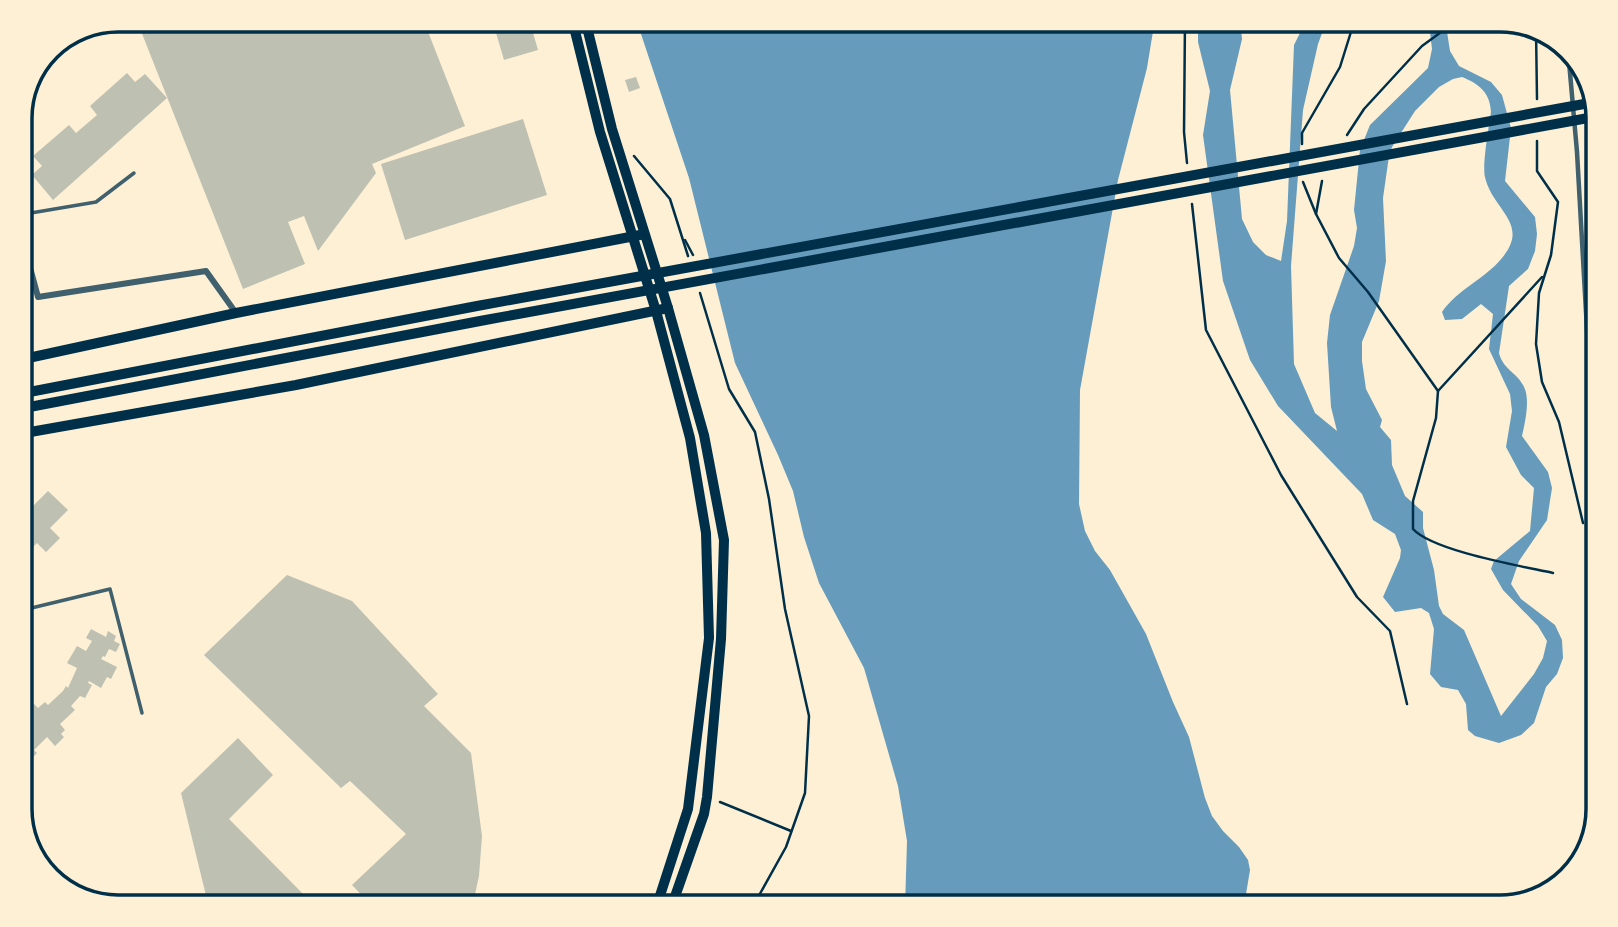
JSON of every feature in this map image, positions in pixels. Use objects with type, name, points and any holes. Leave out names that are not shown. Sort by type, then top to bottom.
[{"type":"highway","points":[[575,32],[600,132],[656,311],[690,438],[706,533],[709,638],[688,808],[660,895]]},
{"type":"highway","points":[[588,32],[612,129],[668,307],[704,435],[724,540],[721,639],[707,797],[704,814],[676,895]]},
{"type":"main road","points":[[32,392],[477,306],[1585,104]]},
{"type":"main road","points":[[32,407],[480,321],[1586,118]]},
{"type":"main road","points":[[32,357],[236,313],[645,233]]},
{"type":"main road","points":[[32,432],[296,385],[668,307]]},
{"type":"street","points":[[1569,67],[1586,314]]},
{"type":"street","points":[[32,275],[38,297],[205,271],[236,313]]},
{"type":"lane","points":[[32,213],[96,202],[134,173]]},
{"type":"lane","points":[[32,608],[110,589],[142,713]]},
{"type":"path","points":[[1185,32],[1184,132],[1188,172]]},
{"type":"path","points":[[1302,144],[1302,133],[1340,67],[1351,32]]},
{"type":"path","points":[[1344,141],[1364,109],[1422,46],[1441,32]]},
{"type":"path","points":[[1536,40],[1537,104]]},
{"type":"path","points":[[1537,131],[1537,171],[1558,202],[1551,255],[1539,293],[1536,344],[1542,382],[1559,422],[1583,523]]},
{"type":"path","points":[[628,149],[670,199],[688,255]]},
{"type":"path","points":[[1316,214],[1323,172]]},
{"type":"path","points":[[1302,178],[1316,214],[1339,258],[1368,292],[1438,391]]},
{"type":"path","points":[[1191,198],[1206,330],[1281,475],[1357,597],[1390,631],[1408,704]]},
{"type":"path","points":[[680,230],[698,266]]},
{"type":"path","points":[[1545,275],[1438,391],[1436,418],[1413,501],[1413,529],[1419,536],[1467,554],[1553,573]]},
{"type":"path","points":[[700,292],[729,389],[755,432],[769,499],[785,609],[809,716],[805,793],[786,847],[759,895]]},
{"type":"path","points":[[707,797],[792,831]]},
{"type":"water","points":[[640,32],[1153,32],[1147,68],[1118,180],[1080,390],[1079,504],[1085,531],[1095,551],[1110,570],[1146,634],[1189,737],[1212,816],[1248,860],[1250,870],[1246,895],[905,895],[907,841],[898,786],[864,668],[819,583],[793,491],[735,363],[689,178]]},
{"type":"water","points":[[1198,32],[1241,32],[1230,90],[1242,219],[1253,242],[1266,255],[1281,261],[1287,221],[1294,45],[1300,32],[1322,32],[1303,110],[1291,266],[1294,364],[1315,413],[1337,431],[1331,407],[1327,343],[1330,315],[1354,246],[1357,228],[1354,210],[1360,150],[1370,125],[1428,68],[1432,49],[1430,32],[1447,32],[1450,51],[1459,66],[1491,82],[1502,95],[1511,128],[1505,181],[1535,217],[1537,234],[1535,251],[1528,269],[1509,286],[1499,353],[1503,363],[1525,390],[1527,410],[1522,436],[1548,472],[1552,488],[1547,520],[1519,561],[1511,584],[1521,599],[1555,625],[1562,640],[1563,658],[1557,674],[1546,687],[1534,723],[1521,735],[1499,743],[1475,736],[1468,730],[1466,704],[1458,690],[1441,687],[1430,674],[1434,629],[1429,613],[1421,608],[1395,612],[1383,597],[1400,558],[1401,550],[1395,534],[1373,520],[1362,494],[1278,406],[1250,360],[1223,281],[1203,135],[1210,91]],"holes":[[[1462,77],[1486,94],[1491,112],[1484,164],[1485,177],[1489,189],[1507,217],[1513,235],[1502,258],[1442,312],[1445,320],[1462,319],[1481,304],[1493,314],[1489,349],[1510,394],[1512,411],[1506,447],[1521,475],[1534,488],[1530,531],[1494,561],[1491,569],[1503,590],[1538,626],[1547,641],[1543,658],[1534,674],[1501,716],[1464,630],[1443,614],[1439,606],[1434,570],[1423,528],[1423,512],[1405,496],[1392,465],[1391,440],[1380,427],[1382,420],[1366,389],[1362,361],[1362,342],[1379,301],[1386,261],[1383,198],[1392,147],[1415,111],[1439,87]]]},
{"type":"building","points":[[141,32],[428,32],[465,126],[372,164],[376,173],[318,251],[304,216],[288,222],[305,264],[243,289]]},
{"type":"building","points":[[496,32],[533,32],[538,50],[504,60]]},
{"type":"building","points":[[127,73],[135,82],[145,74],[167,98],[53,200],[32,175],[42,166],[33,156],[69,125],[76,133],[97,115],[90,106]]},
{"type":"building","points":[[636,77],[640,88],[629,92],[625,80]]},
{"type":"building","points":[[523,119],[547,195],[405,240],[381,164]]},
{"type":"building","points":[[48,491],[68,510],[50,528],[60,538],[46,552],[37,543],[32,548],[32,507]]},
{"type":"building","points":[[287,575],[352,601],[438,694],[424,706],[471,753],[482,836],[475,895],[362,895],[352,885],[406,834],[350,781],[341,788],[204,655]]},
{"type":"building","points":[[91,629],[106,637],[108,631],[116,636],[114,641],[120,644],[116,652],[109,649],[101,659],[117,667],[111,679],[107,677],[101,688],[89,681],[92,685],[85,698],[80,696],[71,706],[75,710],[60,724],[65,730],[61,734],[64,737],[55,746],[47,737],[34,750],[37,753],[32,758],[32,706],[34,704],[38,708],[45,702],[48,705],[66,686],[68,688],[77,668],[67,663],[77,646],[86,651],[92,641],[86,638]]},
{"type":"building","points":[[238,738],[273,775],[229,819],[304,895],[206,895],[181,793]]}]
